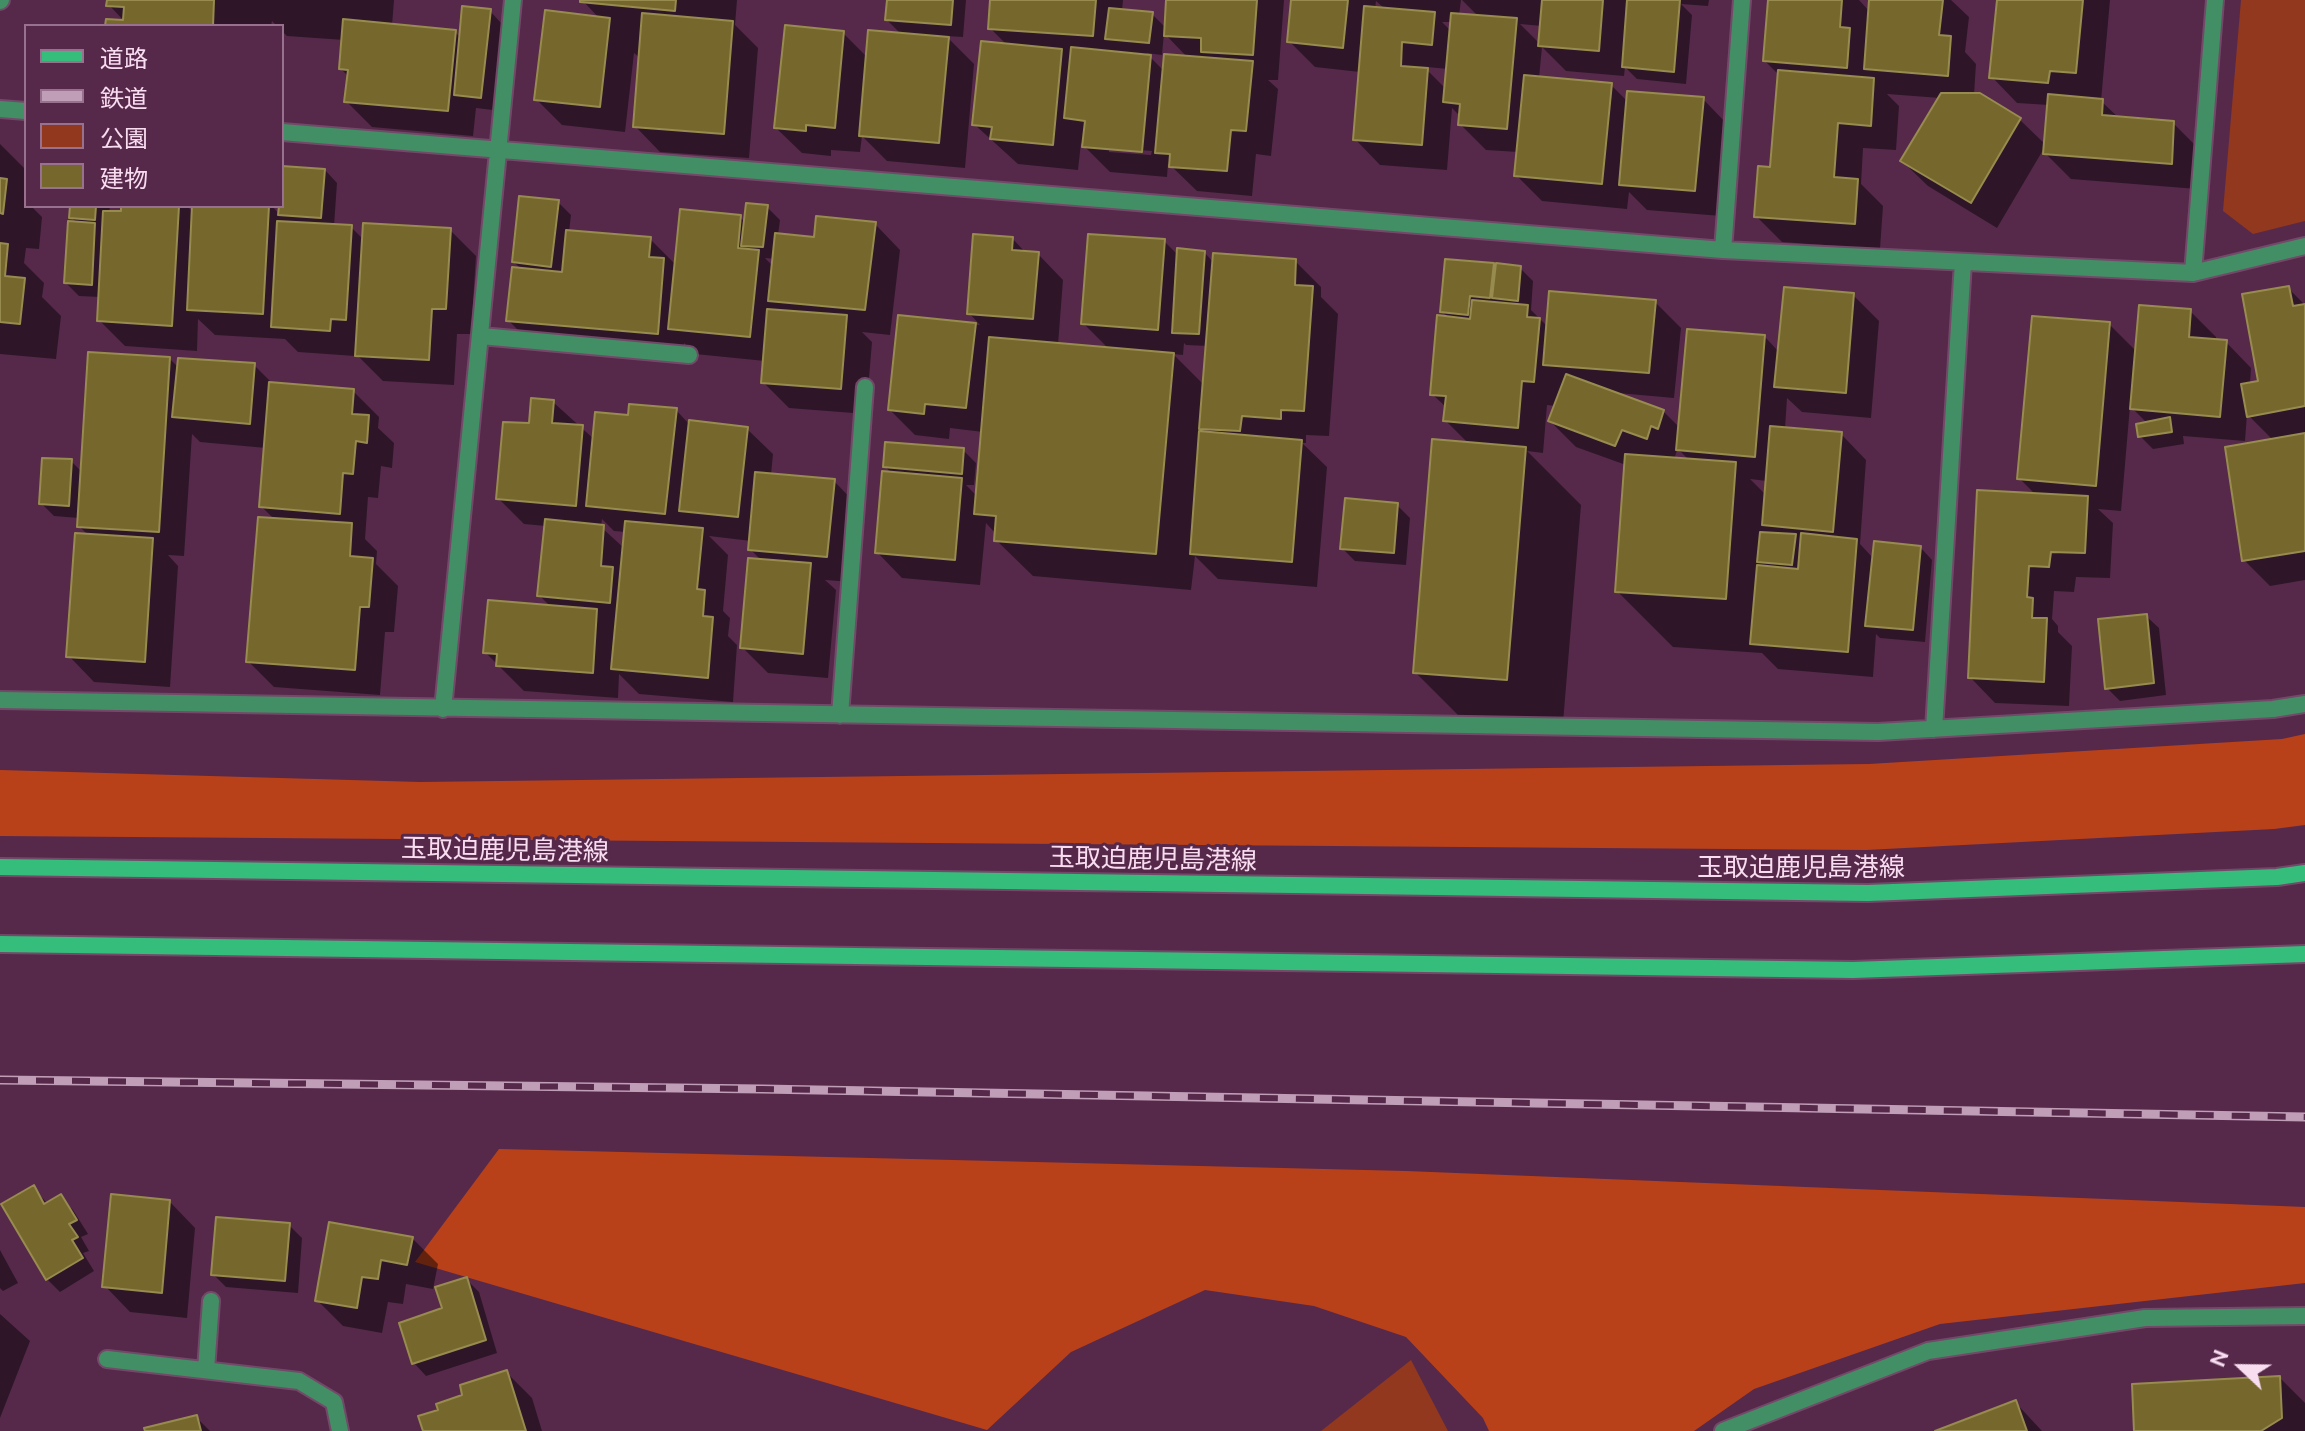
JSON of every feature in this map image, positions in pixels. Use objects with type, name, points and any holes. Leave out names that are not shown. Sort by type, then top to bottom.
[{"type":"main road","name":"玉取迫鹿児島港線","points":[[0,867],[1868,893],[2277,877],[2305,873]]},
{"type":"main road","points":[[0,944],[1853,970],[2305,954]]},
{"type":"street","points":[[443,709],[513,0]]},
{"type":"street","points":[[1723,250],[1742,0]]},
{"type":"street","points":[[2193,273],[2215,0]]},
{"type":"street","points":[[0,109],[24,111]]},
{"type":"street","points":[[284,132],[1723,250],[2193,273],[2305,246]]},
{"type":"street","points":[[1934,729],[1963,262]]},
{"type":"street","points":[[481,336],[689,355]]},
{"type":"street","points":[[840,715],[865,387]]},
{"type":"street","points":[[0,700],[1846,732],[2273,709],[2305,704]]},
{"type":"street","points":[[206,1370],[211,1301]]},
{"type":"street","points":[[1723,1431],[1928,1351],[2145,1318],[2305,1316]]},
{"type":"street","points":[[107,1359],[299,1381],[334,1402],[340,1431]]},
{"type":"green space","points":[[2241,0],[2305,0],[2305,221],[2253,234],[2223,211]]},
{"type":"green space","points":[[1411,1360],[1448,1431],[1321,1431]]},
{"type":"shaded area","points":[[2305,734],[2305,825],[1866,850],[0,836],[0,770],[420,782],[1869,764],[2282,739]]},
{"type":"shaded area","points":[[499,1149],[1406,1171],[2305,1207],[2305,1283],[1940,1324],[1754,1389],[1694,1431],[1489,1431],[1483,1418],[1406,1337],[1314,1306],[1205,1290],[1071,1352],[987,1430],[415,1262]]},
{"type":"building","points":[[107,0],[214,0],[213,24],[105,24],[106,19],[123,20],[124,7],[106,6]]},
{"type":"building","points":[[580,0],[676,0],[675,11]]},
{"type":"building","points":[[887,0],[953,0],[951,25],[885,20]]},
{"type":"building","points":[[990,0],[1096,0],[1093,36],[988,29]]},
{"type":"building","points":[[1166,0],[1257,0],[1253,55],[1201,52],[1201,38],[1164,36]]},
{"type":"building","points":[[1291,0],[1348,0],[1343,48],[1287,42]]},
{"type":"building","points":[[1542,0],[1603,0],[1599,51],[1538,46]]},
{"type":"building","points":[[1627,0],[1680,0],[1674,72],[1622,67]]},
{"type":"building","points":[[1768,0],[1842,0],[1840,27],[1850,28],[1847,68],[1763,61]]},
{"type":"building","points":[[1869,0],[1943,0],[1939,35],[1951,36],[1948,76],[1864,69]]},
{"type":"building","points":[[1997,0],[2083,0],[2076,73],[2050,71],[2048,83],[1989,78]]},
{"type":"building","points":[[462,6],[491,9],[481,98],[454,95]]},
{"type":"building","points":[[1364,6],[1435,12],[1432,45],[1402,42],[1401,66],[1428,68],[1422,145],[1353,140]]},
{"type":"building","points":[[1109,8],[1153,12],[1149,43],[1105,39]]},
{"type":"building","points":[[545,10],[610,18],[600,107],[534,100]]},
{"type":"building","points":[[642,13],[733,21],[724,134],[633,127]]},
{"type":"building","points":[[1451,13],[1517,18],[1507,129],[1458,125],[1460,104],[1443,102]]},
{"type":"building","points":[[343,19],[456,30],[448,111],[344,102],[348,70],[339,69]]},
{"type":"building","points":[[785,25],[844,31],[835,128],[806,125],[806,131],[774,128]]},
{"type":"building","points":[[868,30],[949,37],[939,143],[859,136]]},
{"type":"building","points":[[981,41],[1062,49],[1053,145],[990,139],[992,127],[972,125]]},
{"type":"building","points":[[1071,47],[1151,55],[1142,152],[1082,147],[1085,121],[1064,118]]},
{"type":"building","points":[[1164,54],[1253,61],[1246,131],[1231,130],[1227,171],[1169,167],[1170,154],[1155,153]]},
{"type":"building","points":[[1778,70],[1874,78],[1871,126],[1838,123],[1834,177],[1858,179],[1855,224],[1754,217],[1758,166],[1770,167]]},
{"type":"building","points":[[1524,75],[1612,83],[1602,184],[1514,176]]},
{"type":"building","points":[[1627,91],[1704,97],[1695,191],[1619,185]]},
{"type":"building","points":[[1941,93],[1980,93],[2021,118],[1971,203],[1900,161]]},
{"type":"building","points":[[2048,94],[2103,99],[2102,115],[2174,121],[2172,164],[2043,154]]},
{"type":"building","points":[[284,166],[325,169],[321,218],[278,215],[279,208],[284,208]]},
{"type":"building","points":[[0,178],[7,179],[3,214],[0,213]]},
{"type":"building","points":[[519,196],[559,200],[551,267],[512,262]]},
{"type":"building","points":[[746,203],[768,205],[763,247],[741,246]]},
{"type":"building","points":[[70,208],[96,208],[95,220],[69,218]]},
{"type":"building","points":[[121,208],[179,208],[172,326],[97,321],[103,211],[121,211]]},
{"type":"building","points":[[192,208],[269,208],[263,314],[187,310]]},
{"type":"building","points":[[680,209],[741,215],[738,248],[759,250],[750,337],[668,329]]},
{"type":"building","points":[[816,216],[876,222],[865,310],[768,301],[775,233],[814,237]]},
{"type":"building","points":[[68,221],[95,223],[92,285],[64,283]]},
{"type":"building","points":[[277,221],[352,225],[346,320],[331,319],[330,331],[271,327]]},
{"type":"building","points":[[363,223],[451,228],[446,309],[432,309],[429,360],[355,356]]},
{"type":"building","points":[[566,230],[651,237],[649,257],[664,258],[658,334],[506,321],[512,267],[562,272]]},
{"type":"building","points":[[973,234],[1013,237],[1012,250],[1039,252],[1033,319],[967,314]]},
{"type":"building","points":[[1088,234],[1165,239],[1158,330],[1081,324]]},
{"type":"building","points":[[0,243],[8,244],[5,276],[25,278],[20,324],[0,322]]},
{"type":"building","points":[[1177,248],[1205,251],[1199,334],[1172,333]]},
{"type":"building","points":[[1213,253],[1296,259],[1295,285],[1313,286],[1304,411],[1281,410],[1281,419],[1242,416],[1240,431],[1199,429]]},
{"type":"building","points":[[1445,259],[1494,263],[1490,298],[1470,296],[1468,315],[1440,312]]},
{"type":"building","points":[[1496,263],[1521,266],[1518,301],[1492,298]]},
{"type":"building","points":[[2289,286],[2293,306],[2305,304],[2305,406],[2247,417],[2241,384],[2258,381],[2242,294]]},
{"type":"building","points":[[1784,287],[1854,293],[1846,393],[1774,387]]},
{"type":"building","points":[[1549,291],[1656,300],[1649,373],[1543,365]]},
{"type":"building","points":[[1472,300],[1528,305],[1527,317],[1540,318],[1534,382],[1522,381],[1518,428],[1443,421],[1446,396],[1430,395],[1437,315],[1470,319]]},
{"type":"building","points":[[2139,305],[2191,309],[2189,337],[2227,340],[2220,417],[2130,409]]},
{"type":"building","points":[[767,309],[847,315],[841,389],[761,383]]},
{"type":"building","points":[[898,315],[976,323],[966,408],[925,404],[924,414],[888,410]]},
{"type":"building","points":[[2032,316],[2110,322],[2096,486],[2017,479]]},
{"type":"building","points":[[1687,329],[1765,335],[1755,457],[1676,450]]},
{"type":"building","points":[[989,337],[1174,353],[1156,554],[994,541],[996,516],[974,514]]},
{"type":"building","points":[[88,352],[170,357],[159,532],[77,527]]},
{"type":"building","points":[[178,358],[255,363],[250,424],[172,417]]},
{"type":"building","points":[[1566,374],[1664,410],[1658,429],[1651,426],[1647,439],[1622,430],[1615,446],[1548,421]]},
{"type":"building","points":[[269,382],[354,389],[352,414],[369,415],[367,443],[356,441],[353,474],[343,473],[340,514],[259,507]]},
{"type":"building","points":[[531,398],[554,400],[552,423],[583,425],[576,506],[496,499],[503,422],[529,423]]},
{"type":"building","points":[[629,404],[677,408],[665,514],[586,506],[595,412],[628,415]]},
{"type":"building","points":[[2170,417],[2172,432],[2138,437],[2136,424]]},
{"type":"building","points":[[689,420],[748,427],[738,517],[679,511]]},
{"type":"building","points":[[1770,426],[1842,432],[1833,532],[1762,525]]},
{"type":"building","points":[[1199,431],[1302,440],[1292,562],[1190,554]]},
{"type":"building","points":[[2305,433],[2305,551],[2242,561],[2225,447]]},
{"type":"building","points":[[1432,439],[1526,447],[1507,680],[1413,673]]},
{"type":"building","points":[[885,442],[964,448],[962,474],[883,467]]},
{"type":"building","points":[[1625,454],[1736,462],[1726,599],[1615,592]]},
{"type":"building","points":[[42,458],[72,459],[69,506],[39,504]]},
{"type":"building","points":[[882,471],[962,478],[955,560],[875,553]]},
{"type":"building","points":[[755,472],[835,479],[827,557],[748,550]]},
{"type":"building","points":[[1977,490],[2088,496],[2085,553],[2051,552],[2049,567],[2029,566],[2027,597],[2033,598],[2032,618],[2047,618],[2044,682],[1968,678]]},
{"type":"building","points":[[1345,498],[1398,503],[1394,553],[1340,549]]},
{"type":"building","points":[[258,517],[352,523],[350,556],[373,558],[369,607],[360,607],[355,670],[246,662]]},
{"type":"building","points":[[545,519],[604,525],[601,566],[613,567],[610,603],[537,596]]},
{"type":"building","points":[[625,521],[703,528],[697,589],[705,590],[703,616],[713,617],[708,678],[611,669]]},
{"type":"building","points":[[1760,532],[1796,534],[1792,565],[1757,562]]},
{"type":"building","points":[[75,533],[153,538],[145,662],[66,657]]},
{"type":"building","points":[[1801,533],[1857,539],[1848,652],[1750,644],[1757,565],[1798,569]]},
{"type":"building","points":[[1874,541],[1921,546],[1913,630],[1865,626]]},
{"type":"building","points":[[748,558],[811,563],[803,654],[740,648]]},
{"type":"building","points":[[488,600],[597,609],[593,673],[496,666],[497,654],[483,653]]},
{"type":"building","points":[[2147,614],[2154,683],[2105,689],[2098,619]]},
{"type":"building","points":[[34,1185],[44,1204],[61,1194],[77,1220],[69,1224],[78,1237],[72,1240],[83,1258],[46,1280],[1,1204]]},
{"type":"building","points":[[111,1194],[170,1200],[162,1293],[102,1287]]},
{"type":"building","points":[[216,1217],[290,1223],[285,1281],[211,1275]]},
{"type":"building","points":[[329,1222],[413,1237],[407,1265],[381,1260],[378,1279],[362,1277],[357,1308],[315,1301]]},
{"type":"building","points":[[467,1277],[486,1340],[412,1364],[399,1323],[442,1308],[435,1287]]},
{"type":"building","points":[[507,1370],[526,1431],[423,1431],[418,1416],[438,1410],[436,1404],[462,1395],[460,1385]]},
{"type":"building","points":[[2280,1376],[2282,1418],[2261,1431],[2134,1431],[2132,1384]]},
{"type":"building","points":[[2016,1400],[2027,1431],[1935,1431]]},
{"type":"building","points":[[197,1415],[201,1431],[145,1431],[144,1428]]},
{"type":"railway","points":[[0,1080],[762,1089],[2305,1117]]}]
